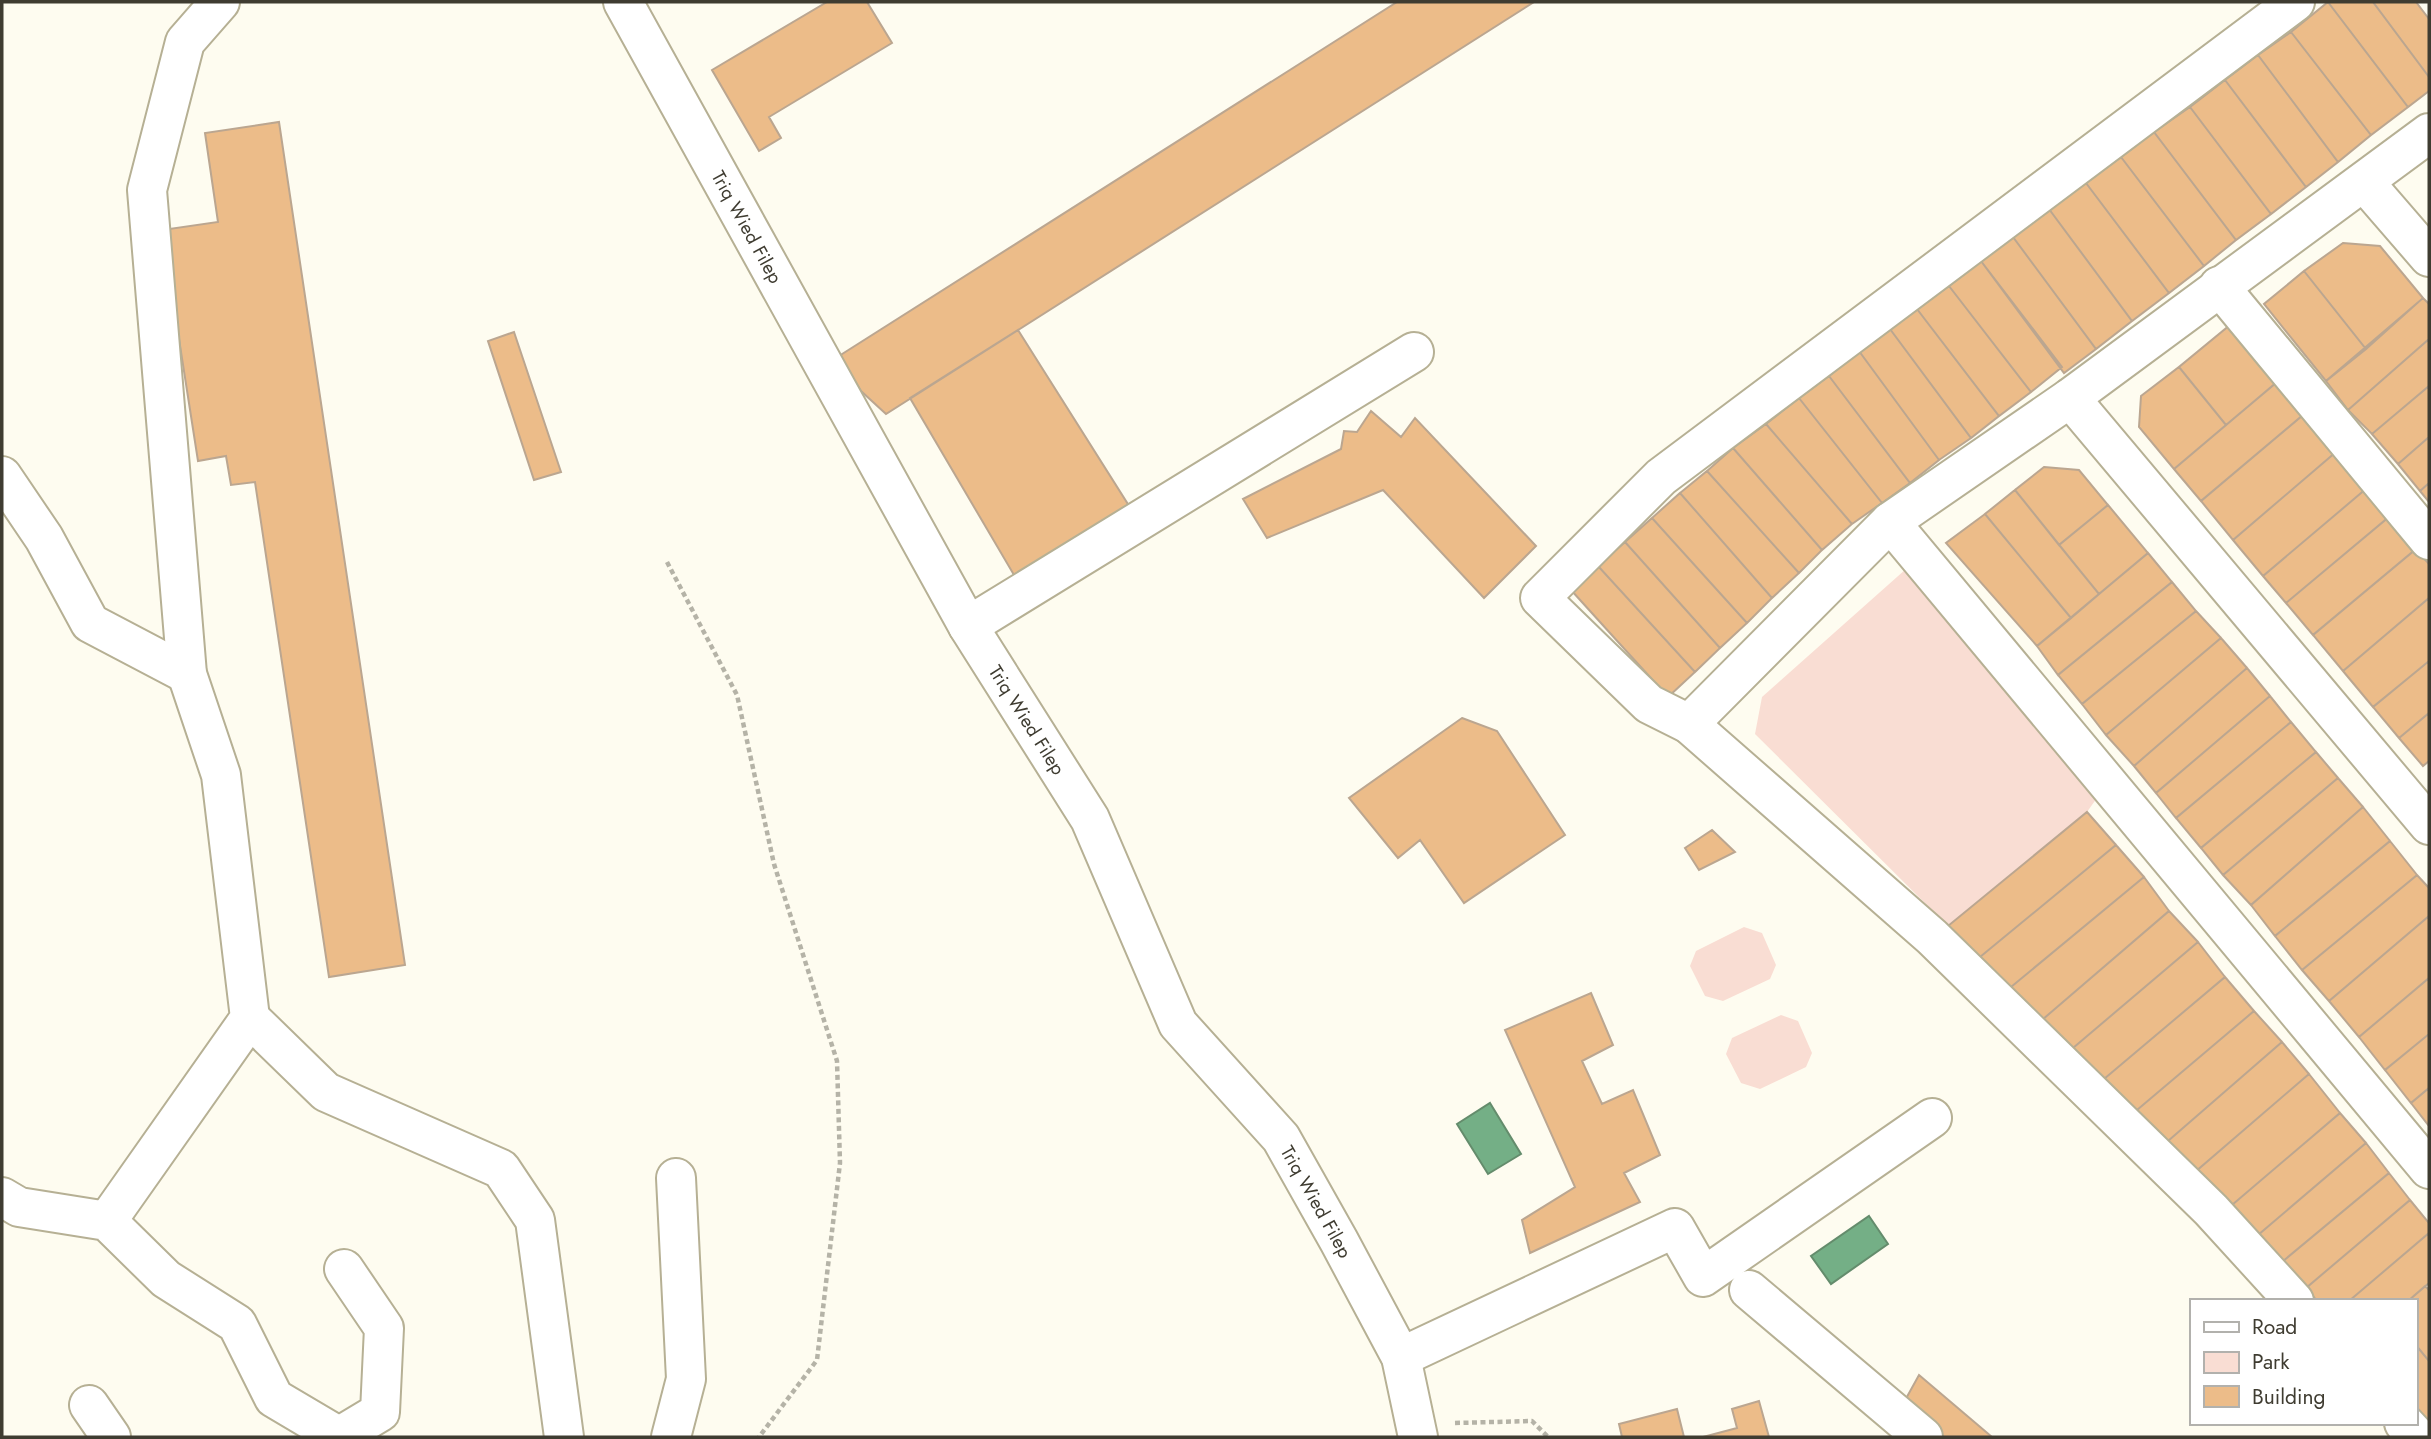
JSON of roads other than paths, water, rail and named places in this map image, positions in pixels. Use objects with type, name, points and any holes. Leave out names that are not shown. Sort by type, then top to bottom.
[{"type":"street","points":[[220,2],[185,42],[147,190],[187,674],[221,775],[250,1018],[326,1092],[501,1170],[535,1220],[564,1437]]},
{"type":"street","name":"Triq Wied Filep","points":[[623,2],[968,626],[1090,819],[1178,1024],[1281,1138],[1401,1357],[1417,1434]]},
{"type":"street","points":[[2292,1299],[2211,1210],[1932,937],[1689,724],[1649,704],[1540,598],[1661,477],[2295,2]]},
{"type":"street","points":[[1689,724],[1890,522],[2070,398],[2219,286],[2365,183],[2429,133]]},
{"type":"street","points":[[2365,183],[2429,257]]},
{"type":"street","points":[[2219,286],[2429,540]]},
{"type":"street","points":[[968,626],[1414,352]]},
{"type":"street","points":[[2070,398],[2429,825]]},
{"type":"street","points":[[2,476],[44,538],[89,623],[187,674]]},
{"type":"street","points":[[1890,522],[2429,1169]]},
{"type":"street","points":[[107,1221],[250,1018]]},
{"type":"street","points":[[1401,1357],[1675,1228],[1703,1277],[1932,1118]]},
{"type":"street","points":[[671,1437],[686,1379],[676,1178]]},
{"type":"street","points":[[2,1197],[19,1207],[107,1221],[166,1279],[237,1324],[274,1398],[340,1437],[380,1412],[384,1328],[344,1269]]},
{"type":"street","points":[[1749,1290],[1923,1437]]},
{"type":"street","points":[[89,1405],[111,1437]]}]
